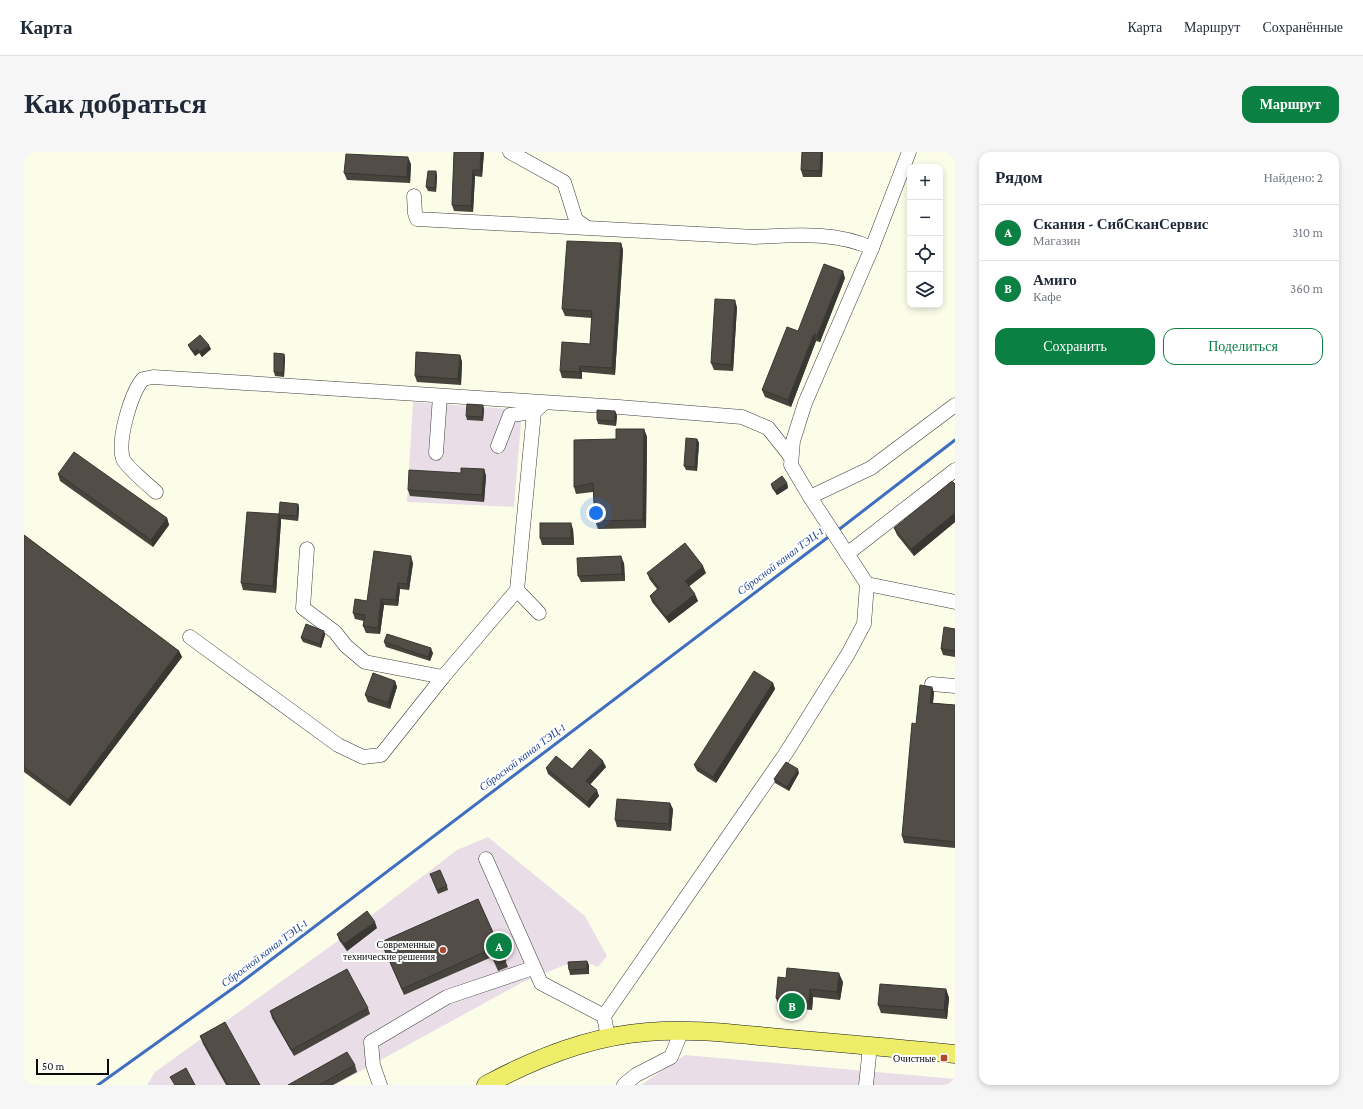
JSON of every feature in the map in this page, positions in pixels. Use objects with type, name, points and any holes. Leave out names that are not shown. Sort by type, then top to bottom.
[{"type":"main road","points":[[486,1085],[505,1074],[546,1058],[608,1038],[646,1032],[699,1030],[955,1054]]},
{"type":"street","points":[[510,152],[564,182],[576,220],[586,227]]},
{"type":"street","points":[[608,1038],[604,1016],[786,753],[848,654],[864,624],[867,584],[823,518],[791,466],[791,457],[793,441],[805,402],[872,248],[909,152]]},
{"type":"street","points":[[414,196],[414,213],[417,219],[755,237],[807,235],[856,240],[872,248]]},
{"type":"street","points":[[156,492],[123,460],[121,444],[129,410],[138,384],[143,379],[153,377],[440,396],[539,408],[619,407],[742,417],[768,428],[791,457]]},
{"type":"street","points":[[436,453],[440,396]]},
{"type":"street","points":[[810,497],[871,468],[955,405]]},
{"type":"street","points":[[498,446],[510,415],[539,408]]},
{"type":"street","points":[[190,637],[338,745],[363,757],[382,755],[443,677],[517,590],[539,408]]},
{"type":"street","points":[[844,549],[955,470]]},
{"type":"street","points":[[307,549],[303,608],[335,632],[346,646],[365,662],[443,677]]},
{"type":"street","points":[[867,584],[955,602]]},
{"type":"street","points":[[517,590],[539,613]]},
{"type":"street","points":[[932,684],[955,686]]},
{"type":"street","points":[[486,859],[533,968],[541,983],[604,1016]]},
{"type":"street","points":[[380,1085],[373,1065],[371,1042],[447,997],[533,968]]},
{"type":"street","points":[[624,1085],[636,1075],[671,1057],[682,1030]]},
{"type":"street","points":[[866,1085],[870,1046]]},
{"type":"shaded area","points":[[413,402],[522,410],[514,507],[407,502]]},
{"type":"shaded area","points":[[488,837],[585,916],[607,956],[598,967],[591,964],[565,965],[523,982],[335,1085],[147,1085],[155,1072],[339,940],[457,850]]},
{"type":"shaded area","points":[[685,1055],[955,1079],[955,1085],[641,1085]]},
{"type":"building","points":[[454,152],[481,152],[480,170],[473,170],[471,206],[452,205]]},
{"type":"building","points":[[802,152],[821,152],[820,171],[801,170]]},
{"type":"building","points":[[346,154],[408,157],[407,177],[344,173]]},
{"type":"building","points":[[428,171],[436,171],[435,188],[426,187]]},
{"type":"building","points":[[567,241],[621,243],[612,368],[580,366],[579,372],[560,371],[562,342],[590,344],[592,311],[562,309]]},
{"type":"building","points":[[824,264],[843,271],[817,336],[814,334],[788,400],[762,390],[787,327],[798,331]]},
{"type":"building","points":[[715,299],[735,300],[731,365],[711,363]]},
{"type":"building","points":[[200,335],[209,345],[200,352],[197,349],[194,352],[188,345]]},
{"type":"building","points":[[416,352],[460,355],[458,379],[415,376]]},
{"type":"building","points":[[274,353],[284,354],[283,373],[274,372]]},
{"type":"building","points":[[467,404],[483,405],[482,417],[466,416]]},
{"type":"building","points":[[597,410],[615,411],[615,421],[597,420]]},
{"type":"building","points":[[616,429],[644,429],[643,520],[595,521],[593,483],[574,487],[574,440],[616,439]]},
{"type":"building","points":[[686,438],[697,439],[695,467],[684,466]]},
{"type":"building","points":[[74,452],[167,518],[151,540],[58,474]]},
{"type":"building","points":[[461,468],[484,469],[482,495],[408,490],[409,470],[461,473]]},
{"type":"building","points":[[782,476],[787,483],[775,491],[771,484]]},
{"type":"building","points":[[952,481],[955,484],[955,513],[911,549],[894,528]]},
{"type":"building","points":[[280,502],[298,504],[297,516],[279,515]]},
{"type":"building","points":[[247,512],[279,514],[273,586],[241,583]]},
{"type":"building","points":[[540,523],[571,523],[571,538],[540,538]]},
{"type":"building","points":[[24,535],[179,651],[68,800],[24,767]]},
{"type":"building","points":[[685,543],[703,566],[685,581],[695,594],[666,617],[650,596],[659,588],[647,573]]},
{"type":"building","points":[[374,551],[411,556],[407,584],[398,583],[396,600],[381,599],[378,628],[363,626],[365,615],[353,613],[355,599],[367,601]]},
{"type":"building","points":[[621,556],[622,574],[578,576],[577,558]]},
{"type":"building","points":[[306,624],[324,631],[320,644],[301,638]]},
{"type":"building","points":[[944,627],[955,629],[955,651],[941,649]]},
{"type":"building","points":[[387,634],[431,648],[428,657],[384,642]]},
{"type":"building","points":[[754,671],[773,683],[713,777],[694,765]]},
{"type":"building","points":[[373,673],[395,681],[388,703],[365,695]]},
{"type":"building","points":[[920,685],[932,687],[930,703],[955,705],[955,842],[902,836],[912,723],[916,724]]},
{"type":"building","points":[[590,749],[603,761],[586,781],[597,790],[587,802],[546,768],[556,756],[572,769]]},
{"type":"building","points":[[786,762],[798,769],[787,787],[774,779]]},
{"type":"building","points":[[617,799],[670,803],[669,824],[615,820]]},
{"type":"building","points":[[440,870],[447,886],[437,890],[430,874]]},
{"type":"building","name":"Современные технические решения","points":[[478,899],[506,961],[496,964],[489,950],[402,989],[381,942]]},
{"type":"building","points":[[367,911],[375,922],[344,944],[337,934]]},
{"type":"building","points":[[587,961],[587,969],[569,970],[568,962]]},
{"type":"building","points":[[787,968],[839,973],[837,992],[810,989],[809,1002],[776,998],[778,977],[786,978]]},
{"type":"building","points":[[347,969],[368,1008],[291,1050],[270,1011]]},
{"type":"building","points":[[880,984],[946,989],[944,1010],[878,1005]]},
{"type":"building","points":[[225,1022],[260,1085],[228,1085],[200,1036]]},
{"type":"building","points":[[347,1052],[355,1065],[319,1085],[288,1085]]},
{"type":"building","points":[[186,1068],[195,1085],[175,1085],[170,1077]]},
{"type":"waterway","name":"Сбросной канал ТЭЦ-1","points":[[837,531],[955,440]]},
{"type":"waterway","name":"Сбросной канал ТЭЦ-1","points":[[98,1085],[239,984],[831,535]]},
{"type":"place","name":"Скания - СибСканСервис","points":[[499,946]]},
{"type":"place","name":"Современные технические решения","points":[[443,950]]},
{"type":"place","name":"Амиго","points":[[792,1006]]},
{"type":"place","name":"Очистные","points":[[944,1058]]}]
